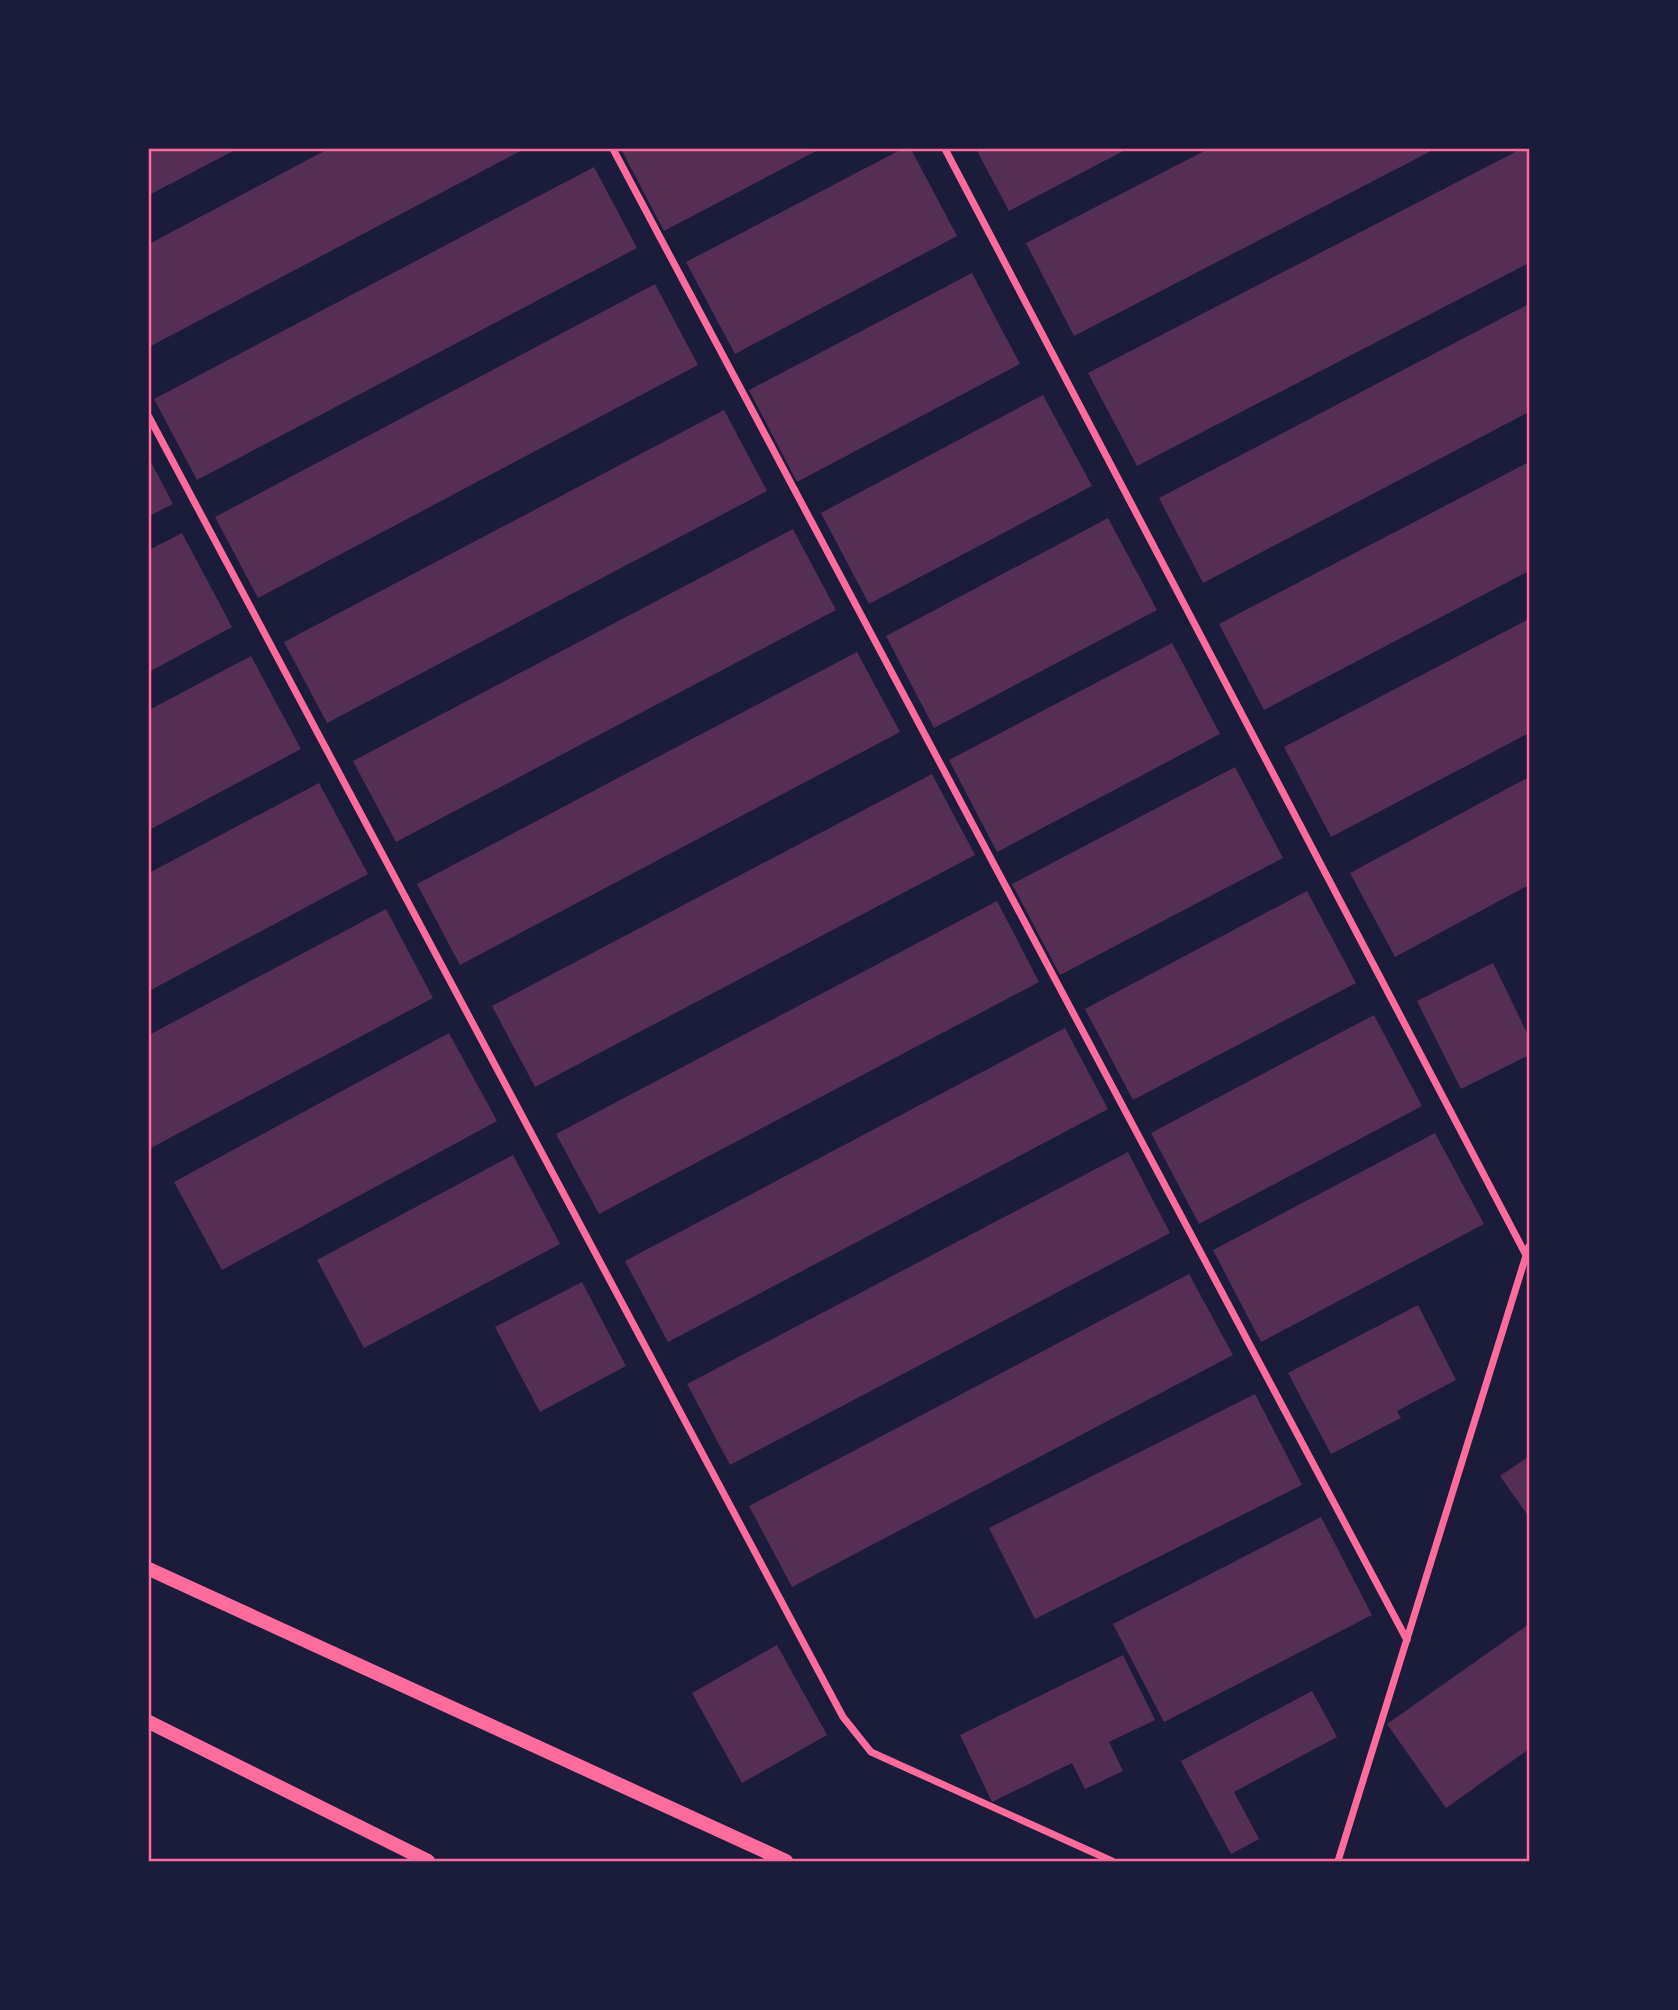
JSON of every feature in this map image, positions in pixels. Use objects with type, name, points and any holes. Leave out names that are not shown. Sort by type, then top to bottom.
[{"type":"main road","points":[[149,1569],[786,1861]]},
{"type":"main road","points":[[149,1722],[428,1861]]},
{"type":"street","points":[[613,149],[1407,1640]]},
{"type":"street","points":[[945,149],[1526,1255]]},
{"type":"street","points":[[149,417],[843,1717],[871,1752],[1112,1861]]},
{"type":"street","points":[[1338,1861],[1529,1246]]},
{"type":"building","points":[[149,149],[237,149],[149,195]]},
{"type":"building","points":[[328,149],[524,149],[149,347],[149,244]]},
{"type":"building","points":[[621,149],[820,149],[664,231]]},
{"type":"building","points":[[902,149],[911,149],[957,236],[735,354],[686,262]]},
{"type":"building","points":[[976,149],[1127,149],[1009,211]]},
{"type":"building","points":[[1208,149],[1435,149],[1074,336],[1026,243]]},
{"type":"building","points":[[1521,149],[1529,149],[1529,263],[1137,466],[1088,373]]},
{"type":"building","points":[[594,167],[637,248],[197,480],[154,399]]},
{"type":"building","points":[[972,273],[1020,364],[797,482],[749,390]]},
{"type":"building","points":[[655,284],[698,365],[258,598],[215,517]]},
{"type":"building","points":[[1529,304],[1529,412],[1203,583],[1159,498]]},
{"type":"building","points":[[1043,395],[1092,486],[869,604],[821,513]]},
{"type":"building","points":[[724,410],[767,491],[327,723],[284,642]]},
{"type":"building","points":[[149,458],[173,504],[149,516]]},
{"type":"building","points":[[1529,462],[1529,571],[1264,710],[1219,624]]},
{"type":"building","points":[[1108,518],[1157,610],[934,728],[886,636]]},
{"type":"building","points":[[793,529],[836,610],[396,842],[353,761]]},
{"type":"building","points":[[182,533],[232,627],[149,672],[149,550]]},
{"type":"building","points":[[1529,619],[1529,733],[1331,837],[1284,747]]},
{"type":"building","points":[[1172,643],[1220,734],[997,852],[949,760]]},
{"type":"building","points":[[857,652],[900,732],[460,965],[417,884]]},
{"type":"building","points":[[251,656],[301,749],[149,830],[149,710]]},
{"type":"building","points":[[1235,767],[1283,858],[1060,975],[1012,884]]},
{"type":"building","points":[[932,774],[975,855],[535,1087],[492,1006]]},
{"type":"building","points":[[1529,777],[1529,885],[1395,957],[1350,873]]},
{"type":"building","points":[[319,783],[368,874],[149,991],[149,873]]},
{"type":"building","points":[[1307,891],[1356,983],[1133,1100],[1085,1009]]},
{"type":"building","points":[[997,901],[1039,982],[599,1214],[556,1134]]},
{"type":"building","points":[[386,909],[433,998],[149,1149],[149,1035]]},
{"type":"building","points":[[1493,963],[1529,1037],[1529,1055],[1461,1089],[1417,1001]]},
{"type":"building","points":[[1374,1015],[1422,1106],[1199,1224],[1151,1133]]},
{"type":"building","points":[[1065,1028],[1108,1109],[668,1342],[625,1261]]},
{"type":"building","points":[[449,1033],[497,1121],[222,1270],[174,1182]]},
{"type":"building","points":[[1435,1133],[1484,1224],[1261,1342],[1213,1250]]},
{"type":"building","points":[[1128,1152],[1170,1233],[730,1465],[687,1384]]},
{"type":"building","points":[[513,1155],[560,1244],[364,1348],[317,1260]]},
{"type":"building","points":[[1189,1274],[1233,1355],[792,1587],[749,1506]]},
{"type":"building","points":[[582,1282],[626,1366],[540,1412],[495,1327]]},
{"type":"building","points":[[1418,1305],[1456,1380],[1397,1411],[1401,1418],[1331,1454],[1288,1373]]},
{"type":"building","points":[[1255,1394],[1302,1485],[1035,1619],[989,1528]]},
{"type":"building","points":[[1529,1456],[1529,1517],[1500,1476]]},
{"type":"building","points":[[1321,1517],[1372,1615],[1164,1722],[1113,1624]]},
{"type":"building","points":[[1529,1624],[1529,1749],[1446,1808],[1387,1724]]},
{"type":"building","points":[[777,1645],[827,1735],[742,1783],[692,1693]]},
{"type":"building","points":[[1123,1655],[1155,1720],[1109,1742],[1123,1771],[1085,1789],[1072,1763],[992,1802],[960,1735]]},
{"type":"building","points":[[1312,1691],[1337,1737],[1234,1792],[1259,1839],[1231,1854],[1181,1761]]}]
